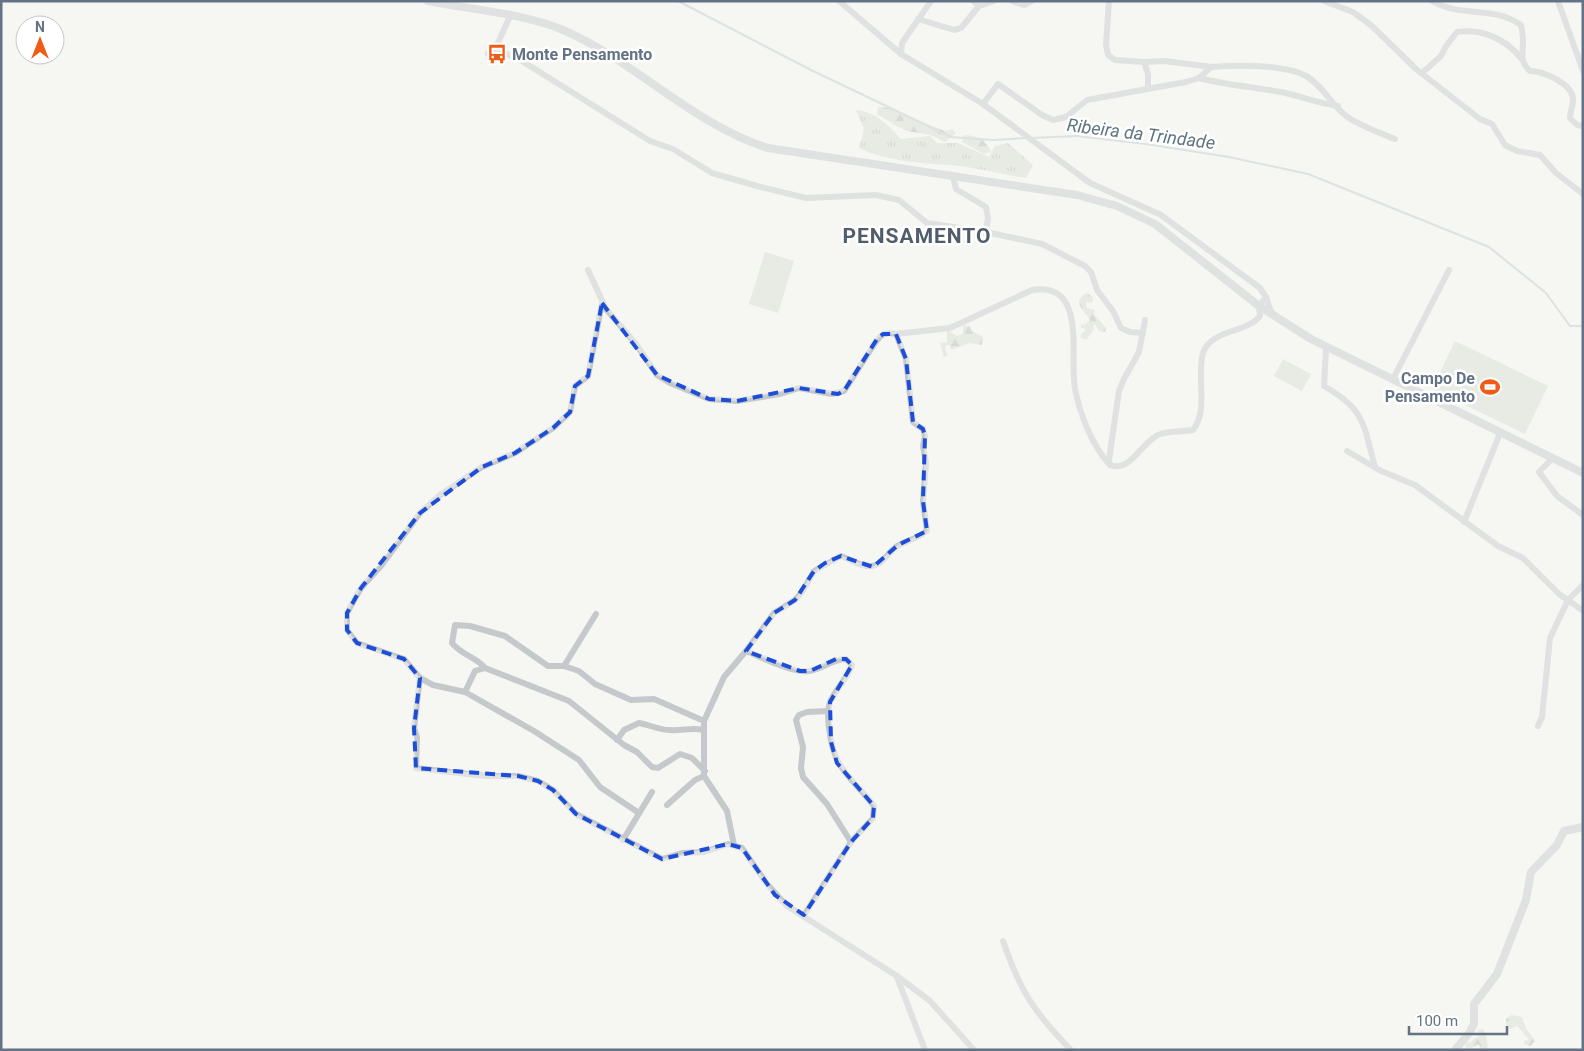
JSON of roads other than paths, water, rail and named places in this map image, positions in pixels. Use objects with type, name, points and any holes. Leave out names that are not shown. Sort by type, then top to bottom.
[{"type":"street","points":[[428,1],[510,16],[561,29],[584,40],[735,136],[768,148],[835,160],[1077,195],[1139,215],[1184,246],[1259,306],[1326,348],[1501,431],[1583,473]]},
{"type":"street","points":[[839,1],[901,54],[983,104],[1090,183],[1161,215],[1260,288],[1266,297],[1272,315]]},
{"type":"street","points":[[901,54],[902,43],[931,1]]},
{"type":"street","points":[[973,1],[980,6]]},
{"type":"street","points":[[918,19],[954,30],[961,28],[980,6],[994,1]]},
{"type":"street","points":[[1012,1],[1024,5],[1032,1]]},
{"type":"street","points":[[1109,1],[1106,45],[1108,55],[1115,60],[1165,61],[1211,67],[1241,66],[1284,69],[1305,75],[1318,84],[1348,118],[1395,139]]},
{"type":"street","points":[[1324,1],[1353,12],[1372,26],[1422,73],[1480,119],[1492,124],[1506,145],[1517,151],[1540,155],[1556,172],[1583,194]]},
{"type":"street","points":[[1432,1],[1443,8],[1495,13],[1515,21],[1521,25],[1523,42],[1521,58]]},
{"type":"street","points":[[1558,1],[1583,71]]},
{"type":"street","points":[[505,53],[488,54],[498,43],[510,16]]},
{"type":"street","points":[[1422,73],[1441,56],[1457,32],[1464,31],[1492,36],[1509,44],[1530,71],[1542,71],[1550,75],[1572,94],[1574,100],[1570,118],[1577,125],[1583,126]]},
{"type":"street","points":[[498,43],[505,53],[538,70],[650,141],[673,149],[712,172],[806,198],[876,195],[899,200],[927,223],[986,232],[1042,244],[1085,266],[1091,272],[1098,290],[1121,328],[1130,332],[1142,333]]},
{"type":"street","points":[[1144,62],[1148,74],[1148,88]]},
{"type":"street","points":[[1199,78],[1211,67]]},
{"type":"street","points":[[983,104],[998,84],[1042,115],[1053,120],[1066,117],[1087,100],[1199,78],[1226,85],[1285,93],[1316,103],[1338,106]]},
{"type":"street","points":[[953,176],[956,189],[986,207],[988,218],[986,232]]},
{"type":"street","points":[[588,270],[602,303],[636,344],[657,375],[709,399],[737,400],[780,394],[799,388],[838,394],[844,391],[856,370],[872,350],[877,339],[883,334],[950,328],[1032,290],[1044,288],[1056,292],[1067,303],[1074,324],[1073,359],[1078,396],[1101,456],[1116,467],[1125,466],[1158,434],[1193,430],[1199,423],[1203,354],[1208,344],[1222,335],[1256,321],[1260,316],[1259,306],[1266,297]]},
{"type":"street","points":[[1394,379],[1449,270]]},
{"type":"street","points":[[602,303],[588,376],[575,386],[570,412],[553,428],[515,453],[482,467],[440,495],[420,513],[381,566],[361,588],[347,614],[347,630],[357,643],[404,659],[420,678],[433,685],[465,692],[534,731],[580,760],[600,787],[639,813]]},
{"type":"street","points":[[1110,464],[1108,460],[1119,391],[1139,352],[1145,320]]},
{"type":"street","points":[[704,774],[704,721],[724,677],[774,613],[796,600],[814,571],[825,563],[841,556],[863,566],[873,567],[880,563],[898,545],[919,537],[928,531],[923,501],[926,463],[923,429],[912,422],[906,359],[896,334]]},
{"type":"street","points":[[1326,348],[1324,386],[1340,395],[1360,413],[1365,425],[1375,466]]},
{"type":"street","points":[[1464,522],[1501,431]]},
{"type":"street","points":[[1347,451],[1379,470],[1415,485],[1498,546],[1523,558],[1559,594],[1582,610]]},
{"type":"street","points":[[1552,458],[1539,472],[1557,496],[1583,515]]},
{"type":"street","points":[[1538,726],[1542,718],[1550,638],[1568,600],[1583,585]]},
{"type":"street","points":[[564,666],[596,614]]},
{"type":"street","points":[[704,721],[654,699],[631,700],[595,684],[579,671],[564,666],[548,666],[505,636],[470,626],[455,625],[452,643],[459,652],[482,664],[485,668],[569,701],[618,740],[637,752],[652,766],[658,768],[680,754],[692,758],[727,810],[734,845]]},
{"type":"street","points":[[746,651],[800,671],[810,671],[836,659],[846,659],[852,665],[848,676],[830,702],[828,711],[830,742],[837,763],[874,806],[873,818],[851,842],[804,916]]},
{"type":"street","points":[[465,692],[475,671],[485,668]]},
{"type":"street","points":[[420,678],[414,728],[417,737],[416,768],[486,776],[518,776],[538,781],[553,790],[576,814],[662,859],[682,853],[704,852],[720,845],[734,845],[742,848],[781,900],[897,976],[939,1010],[974,1050]]},
{"type":"street","points":[[828,711],[807,712],[799,715],[796,720],[803,747],[801,768],[803,777],[827,804],[851,842]]},
{"type":"street","points":[[618,740],[624,730],[639,722],[659,729],[683,730],[696,728],[703,730]]},
{"type":"street","points":[[667,805],[704,774]]},
{"type":"street","points":[[623,840],[652,792]]},
{"type":"street","points":[[1455,1050],[1474,1024],[1474,1004],[1497,974],[1526,900],[1531,872],[1557,845],[1564,831],[1583,827]]},
{"type":"street","points":[[1002,941],[1021,988],[1033,1008],[1071,1050]]},
{"type":"street","points":[[897,976],[925,1050]]},
{"type":"waterway","name":"Ribeira da Trindade","points":[[678,1],[811,70],[951,137],[993,140],[1026,138]]},
{"type":"waterway","name":"Ribeira da Trindade","points":[[1031,138],[1076,136],[1146,144],[1229,157],[1308,174],[1489,247],[1546,293],[1570,326],[1583,326]]},
{"type":"place","name":"Monte Pensamento","points":[[497,54]]},
{"type":"place","name":"Campo De Pensamento","points":[[1490,387]]},
{"type":"district","name":"PENSAMENTO","points":[[917,236]]}]
